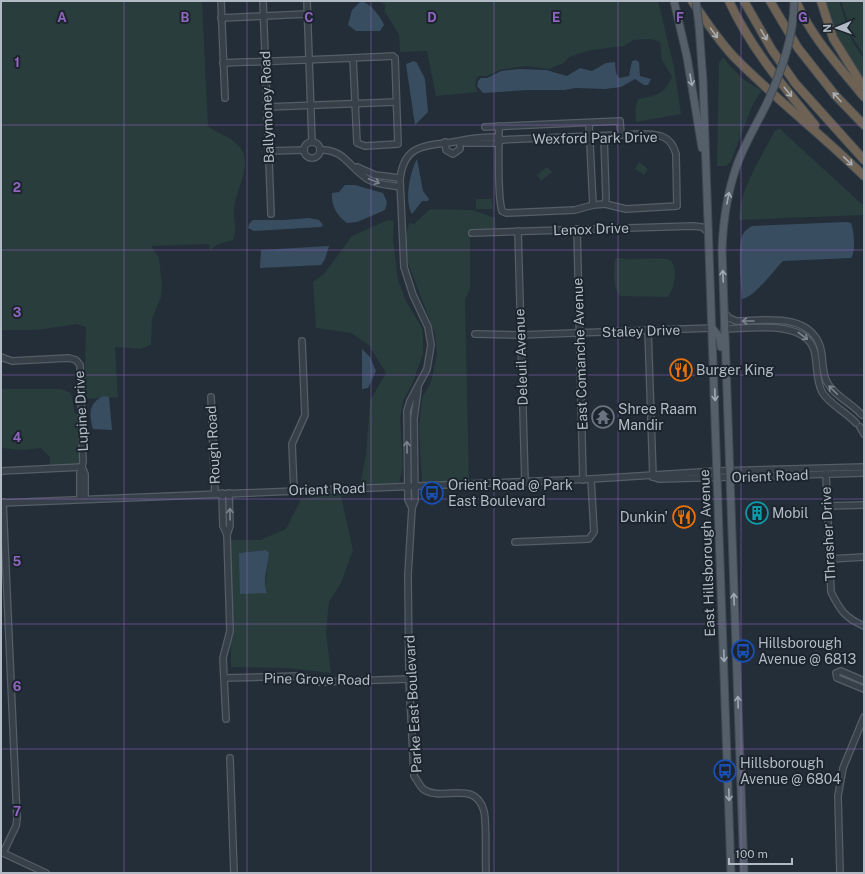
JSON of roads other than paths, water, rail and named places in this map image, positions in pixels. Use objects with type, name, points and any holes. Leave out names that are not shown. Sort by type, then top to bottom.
[{"type":"highway","points":[[692,1],[716,36],[736,59],[832,145],[864,176]]},
{"type":"highway","points":[[729,1],[754,45],[772,71],[832,145]]},
{"type":"highway","points":[[744,1],[772,50],[795,83],[864,160]]},
{"type":"highway","points":[[770,1],[798,48],[835,95],[864,125]]},
{"type":"highway","points":[[795,1],[800,11],[826,49],[864,97]]},
{"type":"highway","points":[[821,1],[833,38],[864,88]]},
{"type":"main road","points":[[674,1],[691,79],[707,181]]},
{"type":"main road","points":[[696,1],[699,26],[707,181]]},
{"type":"main road","points":[[726,383],[723,236],[730,190],[737,165],[768,101],[786,55],[792,30],[795,1]]},
{"type":"main road","name":"East Hillsborough Avenue","points":[[707,181],[732,873]]},
{"type":"main road","points":[[710,275],[714,287],[716,320],[724,329]]},
{"type":"main road","points":[[712,328],[720,338],[722,368],[726,383]]},
{"type":"main road","name":"East Hillsborough Avenue","points":[[726,383],[744,873]]},
{"type":"main road","points":[[723,638],[736,638]]},
{"type":"main road","points":[[726,728],[738,727]]},
{"type":"street","points":[[221,1],[225,98]]},
{"type":"street","name":"Ballymoney Road","points":[[263,1],[271,214]]},
{"type":"street","points":[[307,1],[312,142]]},
{"type":"street","points":[[222,18],[307,14]]},
{"type":"street","points":[[223,63],[393,56],[395,58],[398,144],[365,146],[357,143],[353,58]]},
{"type":"street","points":[[267,107],[396,102]]},
{"type":"street","points":[[485,127],[620,121],[621,135]]},
{"type":"street","points":[[589,122],[593,205]]},
{"type":"street","points":[[499,126],[500,206],[502,211],[506,213],[575,210],[593,205],[605,204],[604,136]]},
{"type":"street","name":"Wexford Park Drive","points":[[407,486],[407,411],[410,401],[427,369],[430,355],[430,335],[428,326],[408,282],[404,267],[400,187],[402,168],[414,151],[423,146],[445,142],[460,141],[466,143],[499,140],[658,134],[671,141],[676,154],[678,201],[676,207],[626,209],[605,204]]},
{"type":"street","points":[[445,142],[446,150],[453,154],[460,149],[460,141]]},
{"type":"street","points":[[312,142],[318,144],[320,150],[318,156],[313,158],[307,156],[304,150],[306,145],[312,142]]},
{"type":"street","points":[[268,151],[304,150]]},
{"type":"street","points":[[320,150],[338,152],[364,176],[375,183],[400,187]]},
{"type":"street","points":[[352,164],[375,175],[400,178]]},
{"type":"street","name":"Lenox Drive","points":[[472,233],[693,226],[702,227],[708,232]]},
{"type":"street","name":"East Comanche Avenue","points":[[577,229],[583,480]]},
{"type":"street","name":"Deleuil Avenue","points":[[518,231],[525,482]]},
{"type":"street","points":[[724,312],[729,318],[736,321],[792,321],[812,333],[821,349],[824,375],[828,384],[862,416]]},
{"type":"street","name":"Staley Drive","points":[[475,334],[520,335],[712,328]]},
{"type":"street","points":[[724,329],[784,329],[795,331],[805,337],[814,349],[817,378],[823,393],[858,425],[864,434]]},
{"type":"street","points":[[648,330],[653,476]]},
{"type":"street","points":[[294,490],[292,444],[305,415],[302,341]]},
{"type":"street","name":"Lupine Drive","points":[[1,357],[12,361],[69,358],[78,362],[80,368],[82,467]]},
{"type":"street","name":"Wexford Park Drive","points":[[416,485],[414,419],[418,386]]},
{"type":"street","name":"Rough Road","points":[[211,397],[215,494]]},
{"type":"street","points":[[1,471],[82,467],[80,473],[83,499]]},
{"type":"street","name":"Orient Road","points":[[2,502],[416,485],[591,480],[653,476],[659,474],[718,475],[864,467]]},
{"type":"street","name":"Orient Road","points":[[730,474],[864,473]]},
{"type":"street","name":"Thrasher Drive","points":[[826,474],[831,592],[839,608],[848,618],[864,626]]},
{"type":"street","points":[[515,542],[589,539],[594,532],[591,480]]},
{"type":"street","name":"Parke East Boulevard","points":[[416,485],[415,500],[412,508],[408,575],[409,679],[414,776],[423,788],[435,793],[468,794],[479,800],[484,812],[486,873]]},
{"type":"street","name":"Parke East Boulevard","points":[[407,486],[408,500],[412,508]]},
{"type":"street","points":[[222,493],[223,526],[226,535],[230,631],[223,658],[226,719]]},
{"type":"street","points":[[226,535],[230,526],[229,493]]},
{"type":"street","points":[[2,502],[17,819],[16,826],[2,852],[46,873]]},
{"type":"street","points":[[827,506],[864,505]]},
{"type":"street","points":[[830,559],[864,557]]},
{"type":"street","points":[[864,681],[841,671],[836,673],[837,678],[864,690]]},
{"type":"street","name":"Pine Grove Road","points":[[224,678],[298,676],[320,682],[409,679]]},
{"type":"street","points":[[840,873],[838,796],[843,768],[864,717]]},
{"type":"street","points":[[230,758],[234,873]]},
{"type":"water","points":[[361,1],[371,7],[380,18],[384,25],[380,31],[356,31],[348,25],[352,10]]},
{"type":"water","points":[[636,60],[639,62],[640,76],[651,79],[648,85],[644,85],[635,79],[621,87],[605,89],[576,88],[564,90],[529,90],[483,93],[477,86],[478,81],[481,78],[487,78],[501,71],[519,69],[546,70],[567,76],[580,68],[592,71],[606,63],[615,62],[616,73],[619,78],[629,76],[632,61]]},
{"type":"water","points":[[414,61],[417,63],[425,79],[428,112],[415,125],[406,64]]},
{"type":"water","points":[[417,159],[423,191],[429,199],[428,201],[422,201],[412,214],[408,201],[408,194],[410,178]]},
{"type":"water","points":[[345,185],[355,185],[383,193],[387,202],[385,210],[357,222],[347,223],[335,210],[332,198],[332,193],[339,192]]},
{"type":"water","points":[[309,218],[319,220],[323,225],[321,227],[254,231],[248,228],[249,224],[253,220]]},
{"type":"water","points":[[851,223],[853,231],[854,251],[851,258],[783,261],[758,289],[742,299],[740,246],[743,234],[747,229],[752,226]]},
{"type":"water","points":[[329,246],[325,259],[321,265],[260,268],[261,250]]},
{"type":"water","points":[[362,349],[370,357],[376,371],[368,388],[362,389]]},
{"type":"water","points":[[104,396],[109,397],[112,430],[93,429],[91,414],[92,406]]},
{"type":"water","points":[[266,550],[269,553],[265,578],[267,593],[240,594],[239,553]]},
{"type":"place","name":"Burger King","points":[[681,370]]},
{"type":"place","name":"Shree Raam Mandir","points":[[603,417]]},
{"type":"place","name":"Orient Road @ Park East Boulevard","points":[[432,493]]},
{"type":"place","name":"Mobil","points":[[757,513]]},
{"type":"place","name":"Dunkin'","points":[[684,517]]},
{"type":"place","name":"Hillsborough Avenue @ 6813","points":[[743,651]]},
{"type":"place","name":"Hillsborough Avenue @ 6804","points":[[725,771]]}]
